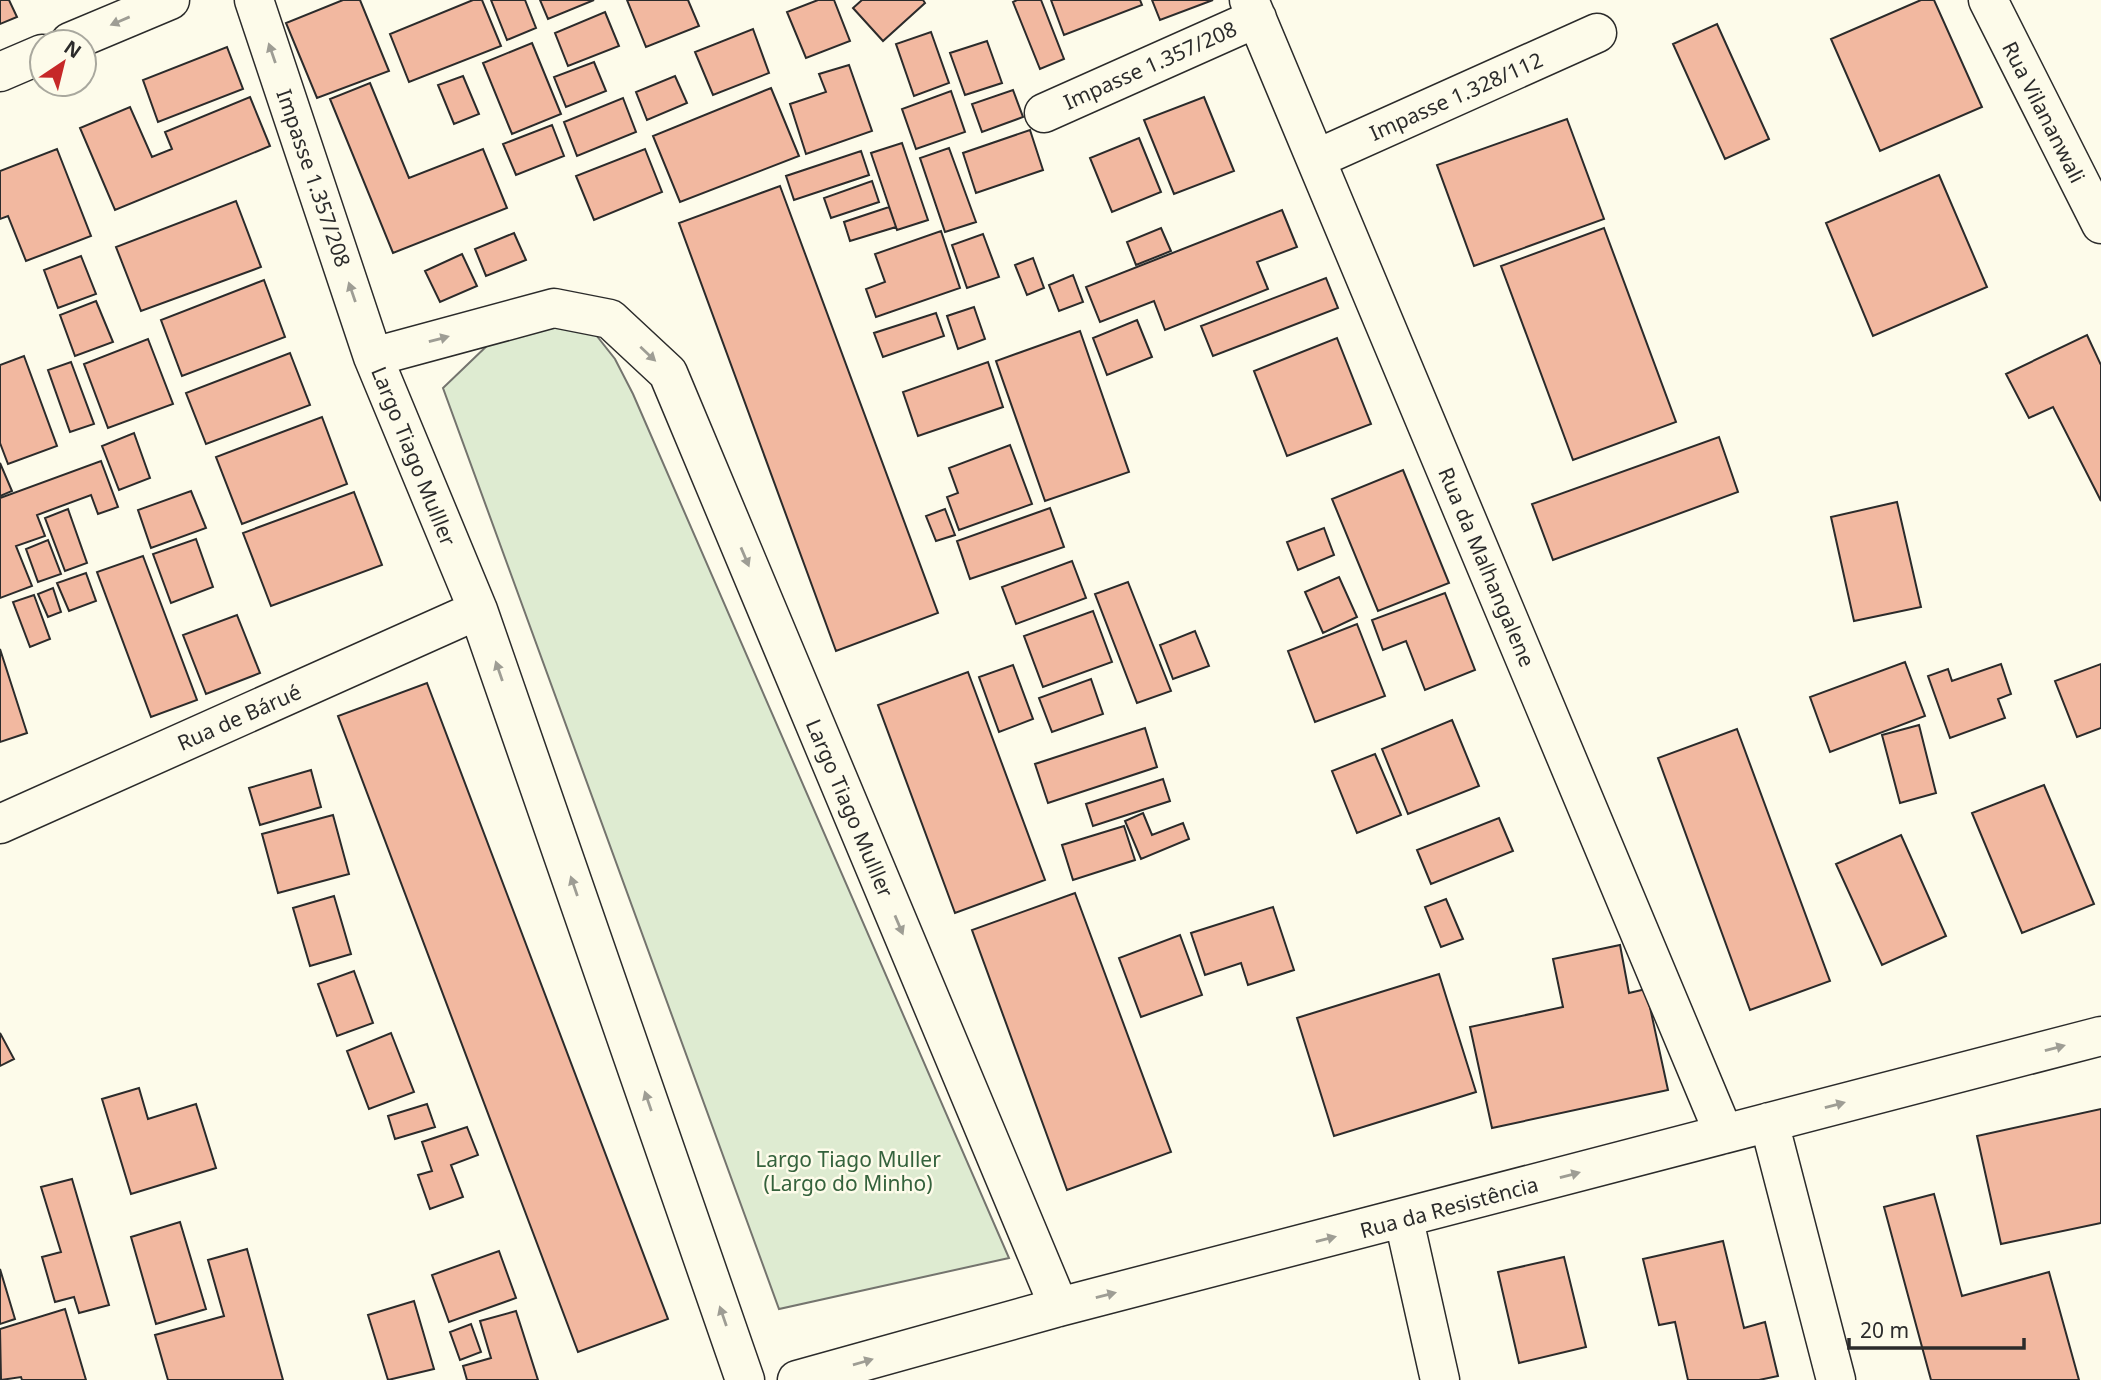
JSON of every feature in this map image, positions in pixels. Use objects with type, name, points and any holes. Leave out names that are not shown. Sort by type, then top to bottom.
[{"type":"street","points":[[98,30],[170,0]]},
{"type":"street","name":"Impasse 1.357/208","points":[[254,0],[373,357]]},
{"type":"street","name":"Rua Vilananwali","points":[[1988,0],[2101,224]]},
{"type":"street","name":"Impasse 1.357/208","points":[[1044,113],[1253,9]]},
{"type":"street","name":"Rua da Malhangalene","points":[[1253,9],[1724,1134]]},
{"type":"street","name":"Impasse 1.328/112","points":[[1315,159],[1597,33]]},
{"type":"street","points":[[0,72],[28,60]]},
{"type":"street","name":"Largo Tiago Mulller","points":[[745,1380],[478,610],[373,357],[554,308],[610,319],[668,373],[1059,1307]]},
{"type":"street","name":"Rua de Bárué","points":[[0,824],[478,610]]},
{"type":"street","name":"Rua da Resistência","points":[[797,1380],[1059,1307],[1404,1220],[2101,1036]]},
{"type":"street","points":[[1769,1122],[1836,1380]]},
{"type":"street","points":[[1404,1220],[1440,1380]]},
{"type":"green space","name":"Largo Tiago Muller (Largo do Minho)","points":[[585,321],[615,359],[633,394],[1009,1258],[779,1309],[443,388],[492,341]]},
{"type":"building","points":[[0,0],[9,0],[17,17],[0,24]]},
{"type":"building","points":[[343,0],[360,0],[389,71],[317,98],[286,23]]},
{"type":"building","points":[[473,0],[482,0],[501,46],[409,82],[390,34]]},
{"type":"building","points":[[491,0],[525,0],[536,28],[507,40]]},
{"type":"building","points":[[540,0],[594,0],[548,19]]},
{"type":"building","points":[[627,0],[688,0],[699,26],[646,47]]},
{"type":"building","points":[[818,0],[834,0],[850,41],[806,58],[787,12]]},
{"type":"building","points":[[862,0],[923,0],[925,3],[883,41],[853,8]]},
{"type":"building","points":[[1041,0],[1064,59],[1040,69],[1013,2]]},
{"type":"building","points":[[1051,0],[1140,0],[1142,5],[1064,35]]},
{"type":"building","points":[[1152,0],[1213,0],[1160,20]]},
{"type":"building","points":[[1921,0],[1934,0],[1982,107],[1880,151],[1831,39]]},
{"type":"building","points":[[605,12],[619,46],[568,66],[555,33]]},
{"type":"building","points":[[1717,24],[1769,139],[1725,159],[1673,44]]},
{"type":"building","points":[[753,29],[769,73],[713,95],[695,52]]},
{"type":"building","points":[[931,32],[949,83],[914,96],[896,44]]},
{"type":"building","points":[[987,41],[1002,83],[965,95],[950,53]]},
{"type":"building","points":[[532,43],[561,114],[512,134],[483,63]]},
{"type":"building","points":[[227,47],[243,89],[158,122],[143,80]]},
{"type":"building","points":[[594,62],[606,91],[566,107],[554,77]]},
{"type":"building","points":[[849,65],[872,131],[806,154],[790,104],[826,92],[819,74]]},
{"type":"building","points":[[463,76],[479,114],[454,124],[438,85]]},
{"type":"building","points":[[675,76],[687,103],[647,120],[636,92]]},
{"type":"building","points":[[370,83],[409,178],[483,149],[507,208],[393,253],[330,99]]},
{"type":"building","points":[[771,88],[799,156],[680,202],[653,136]]},
{"type":"building","points":[[1013,90],[1023,117],[982,132],[972,104]]},
{"type":"building","points":[[951,91],[965,132],[916,149],[902,109]]},
{"type":"building","points":[[250,97],[270,146],[115,210],[80,128],[130,107],[152,157],[172,149],[165,132]]},
{"type":"building","points":[[1204,97],[1234,171],[1174,194],[1144,120]]},
{"type":"building","points":[[623,98],[636,132],[577,156],[564,122]]},
{"type":"building","points":[[1567,119],[1604,219],[1474,266],[1437,165]]},
{"type":"building","points":[[552,125],[564,156],[516,175],[503,144]]},
{"type":"building","points":[[1030,130],[1043,170],[976,193],[963,153]]},
{"type":"building","points":[[1139,138],[1161,192],[1112,212],[1090,158]]},
{"type":"building","points":[[902,143],[928,220],[897,230],[871,153]]},
{"type":"building","points":[[949,148],[976,222],[945,232],[920,158]]},
{"type":"building","points":[[57,149],[91,236],[26,261],[8,216],[0,219],[0,171]]},
{"type":"building","points":[[645,149],[662,192],[594,220],[576,176]]},
{"type":"building","points":[[861,151],[869,175],[794,200],[786,176]]},
{"type":"building","points":[[1939,175],[1987,287],[1873,336],[1826,223]]},
{"type":"building","points":[[872,181],[879,202],[831,218],[824,198]]},
{"type":"building","points":[[780,186],[938,613],[836,651],[679,223]]},
{"type":"building","points":[[236,201],[261,267],[141,311],[116,247]]},
{"type":"building","points":[[889,207],[896,227],[850,241],[844,222]]},
{"type":"building","points":[[1282,210],[1297,247],[1257,262],[1268,289],[1165,330],[1154,301],[1100,322],[1086,287]]},
{"type":"building","points":[[1161,228],[1171,251],[1136,265],[1127,242]]},
{"type":"building","points":[[1604,228],[1676,422],[1573,460],[1501,266]]},
{"type":"building","points":[[941,231],[960,288],[876,317],[866,289],[885,282],[875,254]]},
{"type":"building","points":[[514,233],[526,260],[486,276],[475,249]]},
{"type":"building","points":[[983,234],[999,277],[967,288],[952,245]]},
{"type":"building","points":[[462,254],[477,286],[440,302],[425,271]]},
{"type":"building","points":[[81,256],[96,294],[58,308],[44,270]]},
{"type":"building","points":[[1033,258],[1044,288],[1027,295],[1015,265]]},
{"type":"building","points":[[1073,275],[1083,302],[1059,311],[1049,285]]},
{"type":"building","points":[[1326,278],[1338,308],[1213,356],[1201,326]]},
{"type":"building","points":[[264,280],[285,337],[182,376],[161,320]]},
{"type":"building","points":[[96,301],[113,342],[75,356],[60,315]]},
{"type":"building","points":[[974,307],[985,339],[958,349],[947,316]]},
{"type":"building","points":[[936,313],[944,336],[883,357],[874,333]]},
{"type":"building","points":[[1137,320],[1152,357],[1107,375],[1093,338]]},
{"type":"building","points":[[1080,331],[1129,472],[1045,501],[996,361]]},
{"type":"building","points":[[2087,335],[2101,365],[2101,501],[2053,407],[2029,418],[2006,374]]},
{"type":"building","points":[[1337,338],[1371,424],[1287,456],[1254,371]]},
{"type":"building","points":[[148,339],[173,404],[108,428],[84,364]]},
{"type":"building","points":[[290,353],[310,405],[206,444],[186,393]]},
{"type":"building","points":[[24,356],[57,446],[8,464],[0,443],[0,365]]},
{"type":"building","points":[[71,362],[94,424],[70,432],[48,370]]},
{"type":"building","points":[[988,362],[1003,407],[918,436],[903,392]]},
{"type":"building","points":[[322,417],[347,484],[242,524],[216,457]]},
{"type":"building","points":[[134,433],[150,478],[119,490],[102,446]]},
{"type":"building","points":[[1719,437],[1738,492],[1553,560],[1532,504]]},
{"type":"building","points":[[1010,445],[1032,504],[959,530],[947,497],[958,493],[949,468]]},
{"type":"building","points":[[101,461],[118,507],[98,514],[91,495],[37,515],[45,536],[16,546],[32,586],[0,598],[0,498]]},
{"type":"building","points":[[0,463],[12,491],[0,496]]},
{"type":"building","points":[[1403,470],[1449,583],[1378,611],[1332,499]]},
{"type":"building","points":[[191,491],[206,528],[151,548],[138,510]]},
{"type":"building","points":[[354,492],[382,565],[271,606],[243,533]]},
{"type":"building","points":[[1897,502],[1921,607],[1854,621],[1831,517]]},
{"type":"building","points":[[1050,508],[1064,547],[970,579],[957,541]]},
{"type":"building","points":[[68,509],[87,563],[65,571],[45,518]]},
{"type":"building","points":[[945,509],[955,535],[936,541],[926,516]]},
{"type":"building","points":[[1324,528],[1334,555],[1298,570],[1287,542]]},
{"type":"building","points":[[196,539],[213,587],[171,603],[153,554]]},
{"type":"building","points":[[48,540],[61,574],[38,582],[26,549]]},
{"type":"building","points":[[143,556],[197,700],[151,717],[97,572]]},
{"type":"building","points":[[1072,561],[1086,598],[1016,624],[1002,587]]},
{"type":"building","points":[[86,573],[96,601],[69,611],[57,583]]},
{"type":"building","points":[[1339,577],[1357,617],[1323,633],[1305,592]]},
{"type":"building","points":[[1128,582],[1171,691],[1137,703],[1095,594]]},
{"type":"building","points":[[53,588],[61,612],[48,617],[38,594]]},
{"type":"building","points":[[1445,593],[1475,670],[1425,690],[1406,641],[1383,650],[1372,620]]},
{"type":"building","points":[[34,595],[50,639],[30,647],[13,602]]},
{"type":"building","points":[[1093,611],[1112,662],[1043,687],[1024,636]]},
{"type":"building","points":[[237,615],[260,673],[206,694],[183,635]]},
{"type":"building","points":[[1357,624],[1385,696],[1315,722],[1288,651]]},
{"type":"building","points":[[1195,631],[1209,666],[1173,679],[1160,645]]},
{"type":"building","points":[[0,649],[27,733],[0,742]]},
{"type":"building","points":[[1905,662],[1925,716],[1830,752],[1810,697]]},
{"type":"building","points":[[2001,664],[2011,694],[1998,699],[2005,718],[1950,738],[1928,676],[1948,669],[1952,681]]},
{"type":"building","points":[[2101,664],[2101,728],[2077,737],[2055,681]]},
{"type":"building","points":[[1013,665],[1033,719],[999,732],[979,677]]},
{"type":"building","points":[[968,672],[1045,880],[955,913],[878,705]]},
{"type":"building","points":[[1091,679],[1103,714],[1052,732],[1039,698]]},
{"type":"building","points":[[427,683],[668,1319],[578,1352],[338,716]]},
{"type":"building","points":[[1452,720],[1479,786],[1408,814],[1382,749]]},
{"type":"building","points":[[1919,725],[1936,793],[1900,803],[1882,735]]},
{"type":"building","points":[[1145,728],[1157,767],[1048,803],[1035,764]]},
{"type":"building","points":[[1737,729],[1830,981],[1750,1010],[1658,758]]},
{"type":"building","points":[[1375,754],[1401,815],[1357,833],[1332,771]]},
{"type":"building","points":[[311,770],[321,807],[260,825],[249,788]]},
{"type":"building","points":[[1163,779],[1170,801],[1093,826],[1086,804]]},
{"type":"building","points":[[2044,785],[2094,904],[2022,933],[1972,813]]},
{"type":"building","points":[[1143,813],[1152,835],[1183,823],[1189,839],[1141,859],[1125,821]]},
{"type":"building","points":[[333,815],[349,874],[278,893],[262,834]]},
{"type":"building","points":[[1499,818],[1513,851],[1431,884],[1417,850]]},
{"type":"building","points":[[1124,826],[1135,860],[1073,880],[1062,845]]},
{"type":"building","points":[[1901,835],[1946,936],[1882,965],[1836,864]]},
{"type":"building","points":[[1075,893],[1171,1152],[1067,1190],[972,930]]},
{"type":"building","points":[[334,896],[351,954],[310,966],[293,908]]},
{"type":"building","points":[[1446,899],[1463,939],[1441,947],[1425,907]]},
{"type":"building","points":[[1273,907],[1294,970],[1248,985],[1241,963],[1205,975],[1191,933]]},
{"type":"building","points":[[1180,935],[1202,995],[1141,1017],[1119,958]]},
{"type":"building","points":[[1620,945],[1629,993],[1646,989],[1668,1090],[1492,1128],[1470,1027],[1563,1007],[1553,959]]},
{"type":"building","points":[[354,971],[373,1023],[337,1036],[318,984]]},
{"type":"building","points":[[1439,974],[1476,1092],[1334,1136],[1297,1018]]},
{"type":"building","points":[[0,1033],[14,1059],[0,1066]]},
{"type":"building","points":[[391,1033],[414,1092],[369,1109],[347,1051]]},
{"type":"building","points":[[139,1088],[148,1119],[196,1104],[216,1168],[131,1194],[102,1099]]},
{"type":"building","points":[[427,1104],[435,1127],[395,1139],[388,1116]]},
{"type":"building","points":[[2101,1109],[2101,1223],[2001,1244],[1977,1136]]},
{"type":"building","points":[[467,1127],[478,1155],[451,1165],[463,1197],[430,1209],[418,1175],[432,1171],[422,1142]]},
{"type":"building","points":[[72,1179],[109,1305],[79,1313],[74,1297],[55,1302],[42,1257],[61,1252],[41,1187]]},
{"type":"building","points":[[1934,1194],[1962,1296],[2049,1272],[2079,1380],[1931,1380],[1884,1207]]},
{"type":"building","points":[[180,1222],[206,1309],[156,1324],[131,1237]]},
{"type":"building","points":[[1723,1241],[1744,1328],[1765,1322],[1778,1376],[1759,1380],[1688,1380],[1675,1322],[1659,1325],[1643,1259]]},
{"type":"building","points":[[247,1249],[283,1380],[168,1380],[155,1335],[224,1316],[208,1260]]},
{"type":"building","points":[[499,1251],[516,1298],[449,1322],[432,1275]]},
{"type":"building","points":[[1564,1257],[1586,1347],[1519,1363],[1498,1272]]},
{"type":"building","points":[[0,1269],[15,1319],[0,1324]]},
{"type":"building","points":[[414,1301],[434,1369],[388,1380],[368,1315]]},
{"type":"building","points":[[65,1309],[86,1380],[22,1380],[21,1377],[1,1380],[0,1329]]},
{"type":"building","points":[[516,1311],[538,1380],[467,1380],[463,1366],[491,1358],[480,1321]]},
{"type":"building","points":[[471,1324],[481,1352],[460,1360],[450,1332]]}]
